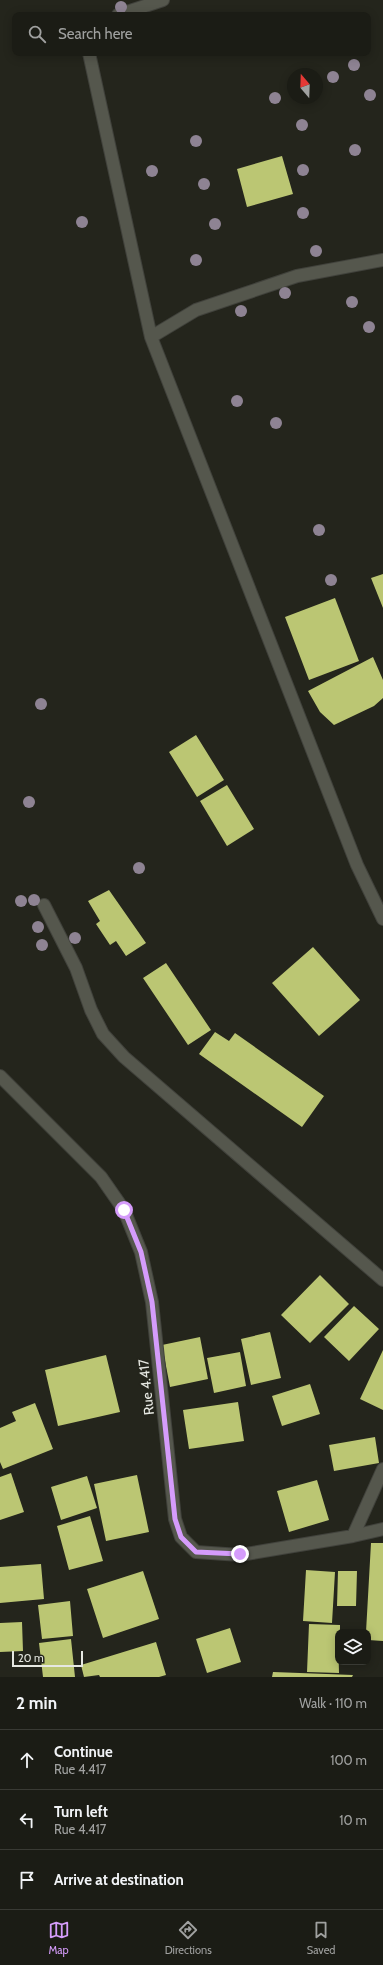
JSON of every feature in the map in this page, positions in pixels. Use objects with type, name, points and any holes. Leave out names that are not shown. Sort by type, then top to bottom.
[{"type":"street","points":[[127,12],[163,0]]},
{"type":"street","points":[[90,56],[151,338],[357,864],[383,919]]},
{"type":"street","points":[[151,338],[196,310],[297,276],[383,260]]},
{"type":"street","points":[[44,905],[76,968],[91,1010],[103,1034],[124,1057],[383,1280]]},
{"type":"street","name":"Rue 4.417","points":[[0,1076],[101,1177],[124,1210],[141,1252],[152,1302],[175,1519],[181,1537],[196,1552],[240,1554],[353,1536],[383,1529]]},
{"type":"street","points":[[353,1536],[383,1469]]},
{"type":"building","points":[[282,156],[293,194],[247,207],[237,169]]},
{"type":"building","points":[[383,574],[383,608],[371,578]]},
{"type":"building","points":[[335,598],[359,661],[309,680],[285,617]]},
{"type":"building","points":[[373,657],[383,680],[383,698],[374,706],[334,725],[320,712],[308,691]]},
{"type":"building","points":[[196,735],[224,780],[197,797],[169,752]]},
{"type":"building","points":[[227,785],[254,829],[227,846],[200,801]]},
{"type":"building","points":[[109,890],[146,943],[126,956],[116,941],[110,945],[96,924],[100,921],[88,901]]},
{"type":"building","points":[[313,947],[360,1000],[319,1036],[272,983]]},
{"type":"building","points":[[166,963],[211,1030],[188,1045],[143,978]]},
{"type":"building","points":[[215,1032],[229,1041],[235,1033],[324,1096],[302,1127],[199,1054]]},
{"type":"building","points":[[320,1275],[349,1304],[310,1343],[281,1315]]},
{"type":"building","points":[[354,1306],[379,1329],[349,1361],[324,1337]]},
{"type":"building","points":[[270,1332],[281,1378],[251,1385],[241,1339]]},
{"type":"building","points":[[200,1337],[208,1379],[170,1387],[162,1345]]},
{"type":"building","points":[[383,1350],[383,1410],[360,1399]]},
{"type":"building","points":[[240,1352],[246,1386],[214,1393],[207,1358]]},
{"type":"building","points":[[106,1355],[120,1412],[58,1426],[45,1370]]},
{"type":"building","points":[[310,1384],[320,1414],[282,1426],[272,1396]]},
{"type":"building","points":[[238,1402],[244,1441],[189,1449],[183,1410]]},
{"type":"building","points":[[35,1403],[53,1449],[3,1469],[0,1462],[0,1428],[16,1421],[12,1412]]},
{"type":"building","points":[[375,1437],[379,1463],[334,1471],[329,1445]]},
{"type":"building","points":[[11,1473],[24,1512],[0,1520],[0,1477]]},
{"type":"building","points":[[137,1475],[149,1532],[106,1541],[94,1484]]},
{"type":"building","points":[[87,1476],[97,1508],[61,1520],[51,1487]]},
{"type":"building","points":[[317,1480],[329,1520],[289,1532],[277,1491]]},
{"type":"building","points":[[90,1516],[103,1561],[69,1570],[57,1526]]},
{"type":"building","points":[[371,1543],[383,1543],[383,1641],[371,1640],[371,1629],[366,1629]]},
{"type":"building","points":[[41,1564],[44,1599],[0,1603],[0,1567]]},
{"type":"building","points":[[306,1570],[335,1572],[332,1623],[303,1621]]},
{"type":"building","points":[[143,1571],[159,1619],[103,1638],[87,1589]]},
{"type":"building","points":[[338,1571],[357,1571],[356,1606],[337,1606]]},
{"type":"building","points":[[70,1601],[73,1636],[42,1639],[38,1605]]},
{"type":"building","points":[[22,1622],[23,1651],[0,1652],[0,1623]]},
{"type":"building","points":[[309,1624],[340,1625],[340,1629],[335,1629],[335,1665],[339,1665],[339,1673],[307,1672]]},
{"type":"building","points":[[230,1628],[241,1662],[207,1673],[196,1639]]},
{"type":"building","points":[[71,1639],[75,1677],[43,1677],[39,1643]]},
{"type":"building","points":[[156,1642],[166,1675],[159,1677],[100,1677],[99,1675],[84,1677],[81,1665]]},
{"type":"building","points":[[273,1672],[353,1675],[352,1677],[272,1677]]},
{"type":"route","points":[[124,1210],[141,1252],[152,1302],[175,1519],[181,1537],[196,1552],[240,1554]]}]
